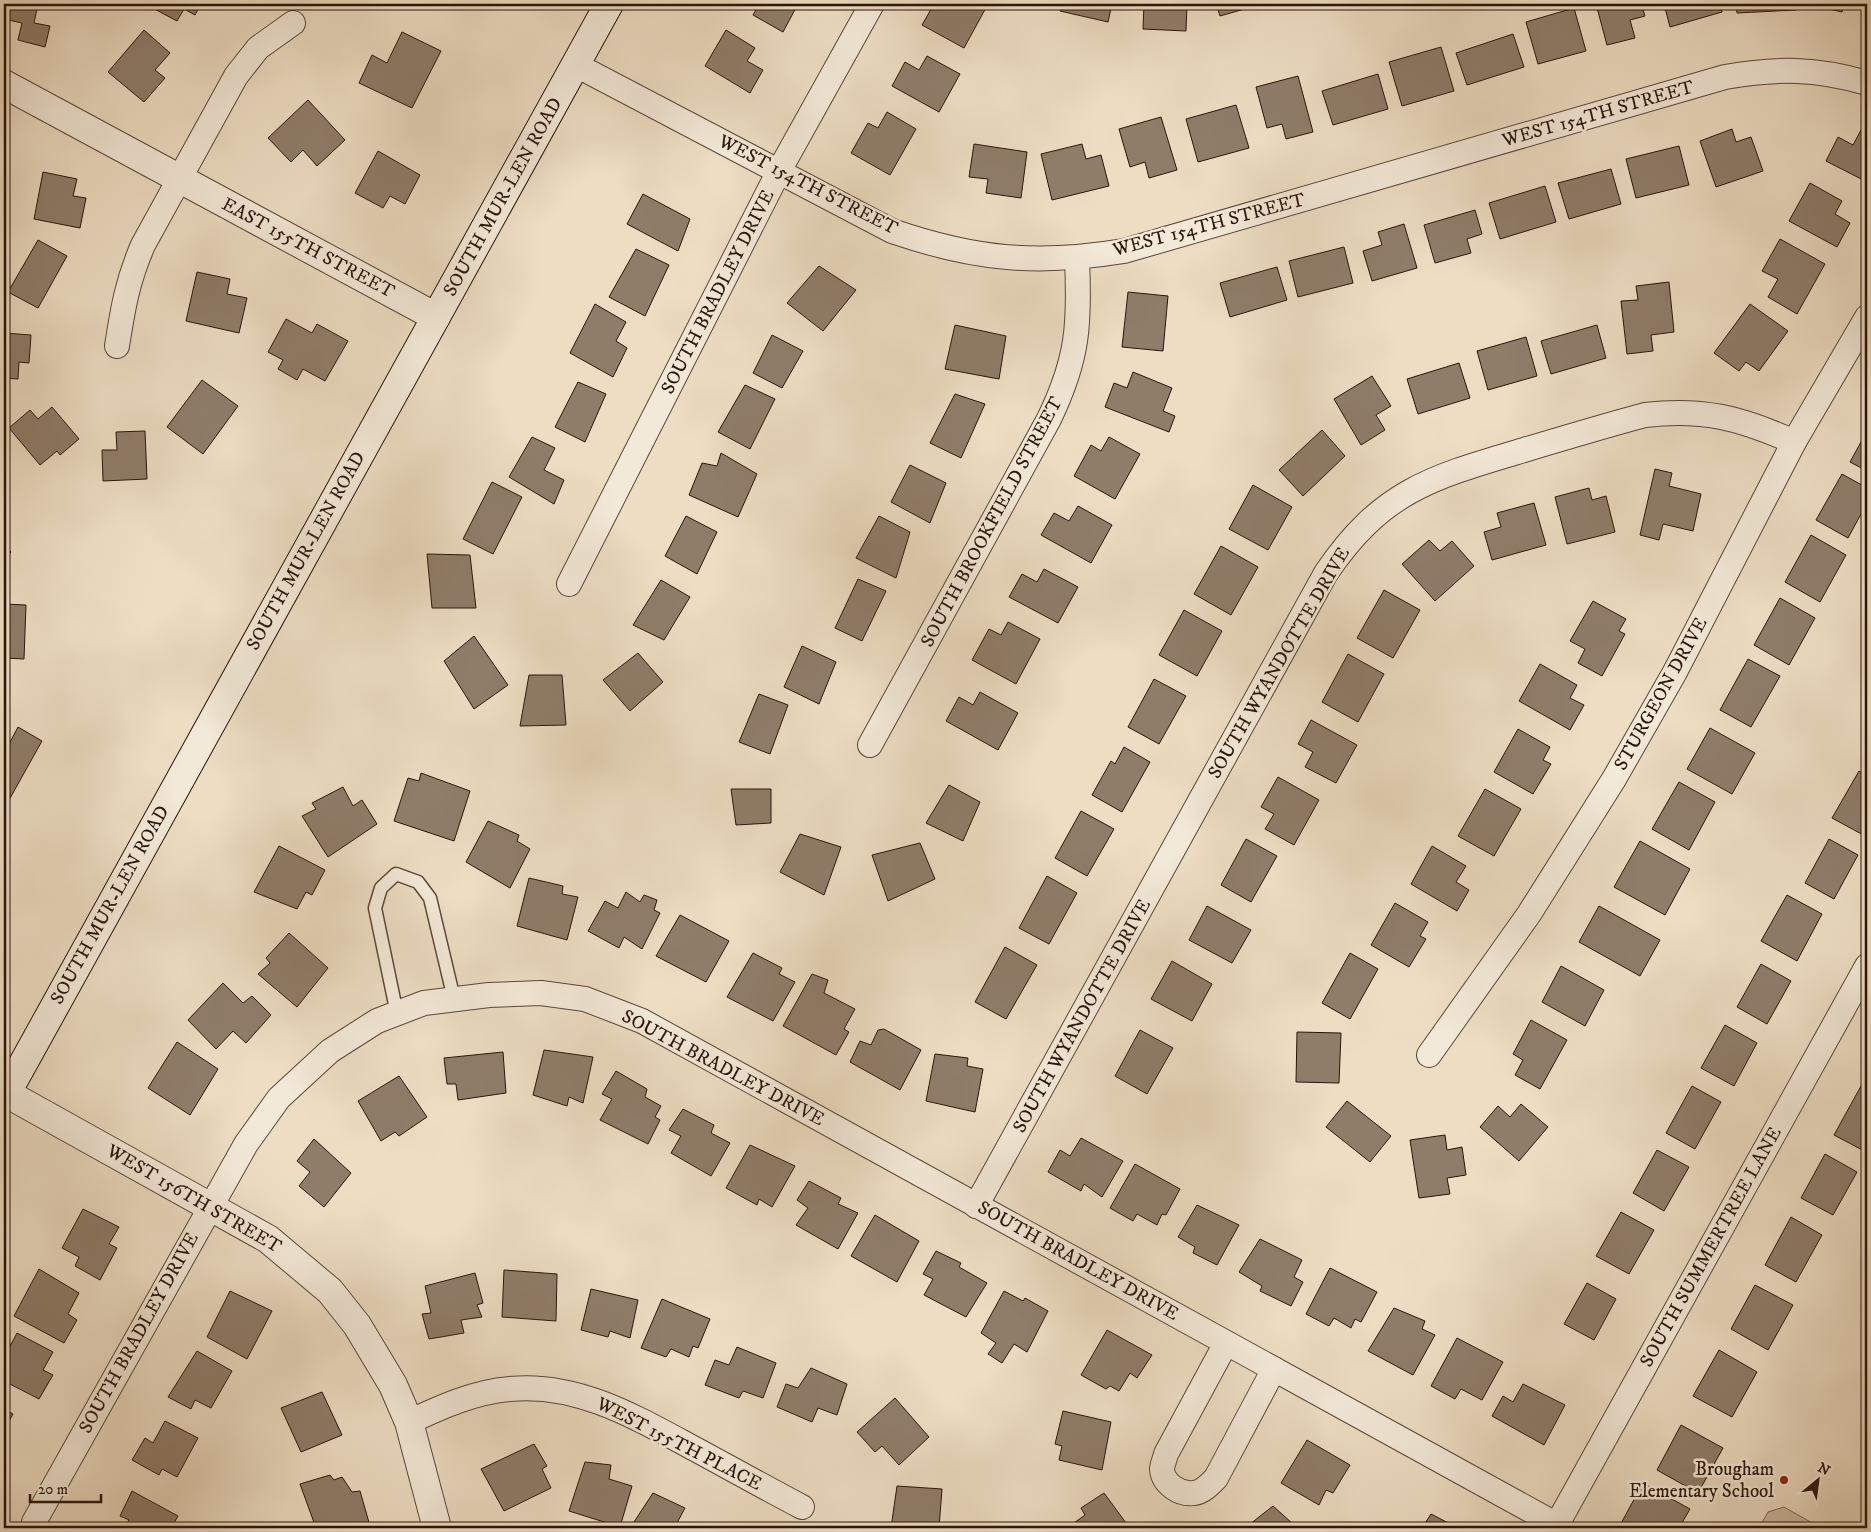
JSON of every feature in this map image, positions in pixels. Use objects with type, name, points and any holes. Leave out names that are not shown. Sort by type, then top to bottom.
[{"type":"main road","name":"SOUTH MUR-LEN ROAD","points":[[5,1094],[609,4]]},
{"type":"main road","name":"EAST 155TH STREET","points":[[4,84],[436,317]]},
{"type":"main road","name":"WEST 156TH STREET","points":[[5,1094],[210,1205],[268,1239],[330,1290],[357,1325],[389,1378],[409,1422],[438,1528]]},
{"type":"street","name":"SOUTH BRADLEY DRIVE","points":[[569,584],[779,172],[872,4]]},
{"type":"street","points":[[117,346],[124,296],[143,245],[236,76],[258,48],[293,23]]},
{"type":"street","name":"WEST 154TH STREET","points":[[576,65],[892,231],[932,244],[985,256],[1033,260],[1077,258],[1124,251],[1725,77],[1762,71],[1800,69],[1839,75],[1867,83]]},
{"type":"street","name":"SOUTH BROOKFIELD STREET","points":[[870,745],[1049,420],[1064,389],[1075,348],[1080,310],[1077,258]]},
{"type":"street","name":"STURGEON DRIVE","points":[[1429,1055],[1529,914],[1614,779],[1675,672],[1794,442],[1867,317]]},
{"type":"street","name":"SOUTH WYANDOTTE DRIVE","points":[[976,1206],[1326,573],[1343,549],[1374,516],[1395,500],[1445,473],[1645,416],[1671,412],[1726,416],[1760,426],[1794,442]]},
{"type":"street","name":"SOUTH SUMMERTREE LANE","points":[[1556,1526],[1867,966]]},
{"type":"street","name":"SOUTH BRADLEY DRIVE","points":[[34,1522],[210,1205],[246,1144],[279,1098],[330,1051],[377,1022],[424,1003],[489,995],[541,993],[585,999],[642,1021],[1556,1526]]},
{"type":"street","points":[[1226,1343],[1166,1454],[1162,1470],[1170,1485],[1180,1492],[1194,1493],[1206,1488],[1216,1478],[1274,1369]]},
{"type":"street","name":"WEST 155TH PLACE","points":[[409,1422],[476,1395],[510,1389],[545,1389],[575,1394],[631,1416],[802,1507]]},
{"type":"lane","points":[[397,1014],[375,908],[381,888],[396,874],[418,882],[430,898],[454,999]]},
{"type":"shaded area","points":[[1784,1507],[1821,1528],[1759,1528],[1768,1512]]},
{"type":"building","points":[[4,4],[38,4],[34,23],[50,26],[45,47],[18,40],[22,23],[4,19]]},
{"type":"building","points":[[201,4],[195,15],[184,9],[177,21],[147,5]]},
{"type":"building","points":[[759,4],[798,4],[783,32],[753,15]]},
{"type":"building","points":[[934,4],[988,4],[964,48],[922,25]]},
{"type":"building","points":[[1062,4],[1112,4],[1108,22],[1060,11]]},
{"type":"building","points":[[1144,4],[1187,4],[1186,31],[1143,29]]},
{"type":"building","points":[[1216,4],[1262,4],[1220,16]]},
{"type":"building","points":[[1596,4],[1641,4],[1645,16],[1630,20],[1635,38],[1607,45]]},
{"type":"building","points":[[1664,4],[1720,4],[1722,12],[1670,27]]},
{"type":"building","points":[[1736,4],[1796,4],[1796,10],[1737,13]]},
{"type":"building","points":[[1815,4],[1844,4],[1842,12],[1815,6]]},
{"type":"building","points":[[1574,8],[1586,51],[1538,64],[1526,22]]},
{"type":"building","points":[[144,30],[170,53],[155,70],[165,78],[144,102],[108,72]]},
{"type":"building","points":[[726,30],[755,48],[747,61],[763,70],[750,93],[705,66]]},
{"type":"building","points":[[402,32],[441,51],[412,108],[359,83],[372,55],[387,63]]},
{"type":"building","points":[[1513,34],[1524,67],[1467,85],[1456,53]]},
{"type":"building","points":[[1441,47],[1454,91],[1402,106],[1389,62]]},
{"type":"building","points":[[927,56],[960,74],[939,112],[892,86],[905,62],[919,70]]},
{"type":"building","points":[[1378,74],[1388,109],[1333,125],[1322,91]]},
{"type":"building","points":[[1298,76],[1313,132],[1286,139],[1282,124],[1267,128],[1256,87]]},
{"type":"building","points":[[308,100],[345,140],[317,166],[303,150],[291,162],[268,138]]},
{"type":"building","points":[[1236,105],[1249,148],[1198,162],[1186,119]]},
{"type":"building","points":[[887,112],[916,129],[890,175],[851,153],[868,123],[878,128]]},
{"type":"building","points":[[1161,117],[1177,170],[1149,178],[1145,162],[1130,167],[1119,129]]},
{"type":"building","points":[[1732,129],[1736,142],[1751,137],[1763,171],[1716,187],[1700,141]]},
{"type":"building","points":[[1861,130],[1867,133],[1867,182],[1826,161],[1838,137],[1853,145]]},
{"type":"building","points":[[974,144],[1027,152],[1021,198],[986,193],[988,179],[969,177]]},
{"type":"building","points":[[1082,144],[1086,159],[1101,155],[1109,186],[1052,200],[1041,154]]},
{"type":"building","points":[[1679,146],[1689,185],[1636,198],[1626,159]]},
{"type":"building","points":[[378,151],[420,175],[405,204],[390,196],[383,208],[355,193]]},
{"type":"building","points":[[1611,169],[1621,204],[1569,219],[1558,183]]},
{"type":"building","points":[[43,172],[77,179],[73,196],[86,198],[80,228],[34,219]]},
{"type":"building","points":[[1810,183],[1842,201],[1835,214],[1850,223],[1837,247],[1789,221]]},
{"type":"building","points":[[1545,186],[1556,222],[1500,239],[1489,203]]},
{"type":"building","points":[[643,194],[690,219],[678,251],[627,224]]},
{"type":"building","points":[[1475,210],[1482,234],[1467,239],[1471,253],[1435,263],[1424,225]]},
{"type":"building","points":[[1404,224],[1417,268],[1372,281],[1363,251],[1382,245],[1378,232]]},
{"type":"building","points":[[1780,239],[1825,264],[1797,314],[1768,297],[1778,279],[1762,271]]},
{"type":"building","points":[[38,240],[67,256],[38,308],[8,292]]},
{"type":"building","points":[[1344,247],[1353,283],[1298,297],[1289,261]]},
{"type":"building","points":[[636,249],[669,265],[645,316],[609,297]]},
{"type":"building","points":[[819,266],[856,290],[823,331],[787,303]]},
{"type":"building","points":[[1277,267],[1287,300],[1230,317],[1220,283]]},
{"type":"building","points":[[197,272],[230,279],[227,294],[247,298],[239,333],[186,321]]},
{"type":"building","points":[[1669,282],[1674,332],[1651,335],[1653,351],[1627,354],[1621,301],[1638,300],[1636,286]]},
{"type":"building","points":[[1128,292],[1168,296],[1163,351],[1122,347]]},
{"type":"building","points":[[595,304],[626,322],[616,341],[627,348],[613,377],[570,353]]},
{"type":"building","points":[[1750,304],[1788,331],[1759,371],[1746,362],[1739,371],[1714,353]]},
{"type":"building","points":[[286,319],[312,333],[317,324],[348,341],[325,381],[303,369],[297,380],[278,369],[283,360],[268,352]]},
{"type":"building","points":[[955,325],[1006,336],[999,379],[945,369]]},
{"type":"building","points":[[1597,325],[1606,358],[1551,374],[1541,341]]},
{"type":"building","points":[[4,333],[31,335],[29,363],[19,362],[18,379],[4,378]]},
{"type":"building","points":[[772,335],[803,351],[782,388],[753,373]]},
{"type":"building","points":[[1526,337],[1537,376],[1488,390],[1477,351]]},
{"type":"building","points":[[1459,363],[1470,398],[1418,414],[1407,379]]},
{"type":"building","points":[[1133,372],[1172,388],[1163,411],[1175,416],[1169,432],[1105,407],[1114,383],[1127,388]]},
{"type":"building","points":[[1372,376],[1391,406],[1376,415],[1385,430],[1361,445],[1334,399]]},
{"type":"building","points":[[202,380],[238,406],[203,454],[167,427]]},
{"type":"building","points":[[578,382],[606,394],[585,442],[555,427]]},
{"type":"building","points":[[745,385],[775,399],[750,449],[718,432]]},
{"type":"building","points":[[955,394],[985,404],[961,458],[930,443]]},
{"type":"building","points":[[52,407],[79,439],[60,455],[57,451],[40,465],[9,428],[30,410],[38,419]]},
{"type":"building","points":[[1322,430],[1345,456],[1303,496],[1279,470]]},
{"type":"building","points":[[145,431],[147,479],[103,481],[102,450],[117,450],[116,432]]},
{"type":"building","points":[[1867,431],[1867,471],[1850,462]]},
{"type":"building","points":[[532,437],[555,448],[544,470],[564,480],[554,504],[509,477]]},
{"type":"building","points":[[1109,437],[1140,454],[1115,499],[1074,476],[1091,445],[1101,451]]},
{"type":"building","points":[[721,453],[757,474],[738,517],[689,495],[702,463],[717,466]]},
{"type":"building","points":[[910,465],[946,483],[930,523],[891,502]]},
{"type":"building","points":[[1655,469],[1672,473],[1669,486],[1701,494],[1693,531],[1663,524],[1659,540],[1640,535]]},
{"type":"building","points":[[1842,474],[1867,488],[1867,503],[1848,538],[1816,520]]},
{"type":"building","points":[[492,482],[522,497],[493,554],[463,539]]},
{"type":"building","points":[[1253,485],[1292,507],[1268,550],[1229,529]]},
{"type":"building","points":[[1589,488],[1592,500],[1606,496],[1615,532],[1567,544],[1555,497]]},
{"type":"building","points":[[1534,503],[1546,545],[1492,560],[1484,532],[1501,527],[1497,513]]},
{"type":"building","points":[[1078,506],[1112,525],[1091,563],[1041,535],[1054,513],[1069,521]]},
{"type":"building","points":[[686,516],[717,532],[697,574],[665,556]]},
{"type":"building","points":[[879,516],[910,532],[896,578],[856,558]]},
{"type":"building","points":[[1811,535],[1846,555],[1820,602],[1785,582]]},
{"type":"building","points":[[1429,540],[1440,551],[1452,541],[1474,566],[1435,601],[1402,564]]},
{"type":"building","points":[[4,545],[11,552],[4,560]]},
{"type":"building","points":[[1221,546],[1258,567],[1231,615],[1194,594]]},
{"type":"building","points":[[427,554],[470,555],[476,608],[432,608]]},
{"type":"building","points":[[1044,569],[1078,587],[1058,623],[1009,597],[1022,574],[1037,582]]},
{"type":"building","points":[[858,579],[886,591],[862,641],[835,628]]},
{"type":"building","points":[[661,580],[690,597],[664,640],[633,625]]},
{"type":"building","points":[[1384,590],[1420,610],[1393,658],[1357,638]]},
{"type":"building","points":[[1780,598],[1815,618],[1789,665],[1754,645]]},
{"type":"building","points":[[1593,601],[1626,619],[1619,631],[1625,634],[1602,676],[1578,663],[1585,649],[1570,641]]},
{"type":"building","points":[[4,604],[26,605],[24,659],[4,658]]},
{"type":"building","points":[[1184,610],[1222,631],[1197,676],[1159,655]]},
{"type":"building","points":[[1008,622],[1040,639],[1016,684],[972,660],[989,629],[1001,635]]},
{"type":"building","points":[[474,636],[508,685],[474,709],[444,661]]},
{"type":"building","points":[[802,646],[836,662],[819,704],[784,687]]},
{"type":"building","points":[[638,653],[663,682],[630,711],[603,680]]},
{"type":"building","points":[[1348,654],[1384,674],[1358,722],[1322,702]]},
{"type":"building","points":[[1748,659],[1780,676],[1751,727],[1720,710]]},
{"type":"building","points":[[1540,664],[1577,685],[1570,698],[1584,705],[1570,730],[1519,701]]},
{"type":"building","points":[[529,675],[562,675],[566,725],[520,726]]},
{"type":"building","points":[[1154,679],[1186,696],[1159,744],[1128,727]]},
{"type":"building","points":[[980,692],[1018,713],[998,750],[946,721],[959,697],[973,705]]},
{"type":"building","points":[[759,694],[788,705],[770,754],[739,742]]},
{"type":"building","points":[[1311,720],[1357,745],[1336,783],[1305,767],[1313,752],[1298,744]]},
{"type":"building","points":[[18,727],[42,741],[4,809],[4,744],[8,746]]},
{"type":"building","points":[[1710,728],[1755,753],[1732,794],[1687,769]]},
{"type":"building","points":[[1518,729],[1550,747],[1543,760],[1551,764],[1533,794],[1494,772]]},
{"type":"building","points":[[1124,747],[1150,762],[1122,812],[1092,795],[1111,761],[1115,764]]},
{"type":"building","points":[[1859,771],[1867,776],[1867,837],[1832,818]]},
{"type":"building","points":[[421,773],[470,791],[454,841],[394,821],[408,778],[419,781]]},
{"type":"building","points":[[1278,777],[1319,800],[1294,845],[1265,829],[1274,814],[1261,807]]},
{"type":"building","points":[[1679,782],[1715,802],[1689,850],[1652,829]]},
{"type":"building","points":[[949,785],[980,802],[963,841],[926,823]]},
{"type":"building","points":[[343,787],[353,806],[362,800],[377,824],[328,857],[302,816],[316,809],[312,803]]},
{"type":"building","points":[[731,789],[771,789],[771,823],[736,825]]},
{"type":"building","points":[[1485,789],[1521,809],[1494,856],[1458,836]]},
{"type":"building","points":[[1081,811],[1114,829],[1087,876],[1055,858]]},
{"type":"building","points":[[488,821],[519,835],[517,841],[530,849],[510,888],[466,862]]},
{"type":"building","points":[[800,834],[841,847],[824,895],[780,872]]},
{"type":"building","points":[[1246,839],[1277,856],[1251,902],[1221,885]]},
{"type":"building","points":[[1829,839],[1858,855],[1834,899],[1805,883]]},
{"type":"building","points":[[1640,841],[1690,869],[1665,915],[1614,887]]},
{"type":"building","points":[[920,843],[935,879],[888,901],[872,855]]},
{"type":"building","points":[[279,846],[325,870],[312,895],[306,892],[297,909],[254,892]]},
{"type":"building","points":[[1432,846],[1466,866],[1456,882],[1469,890],[1457,911],[1411,884]]},
{"type":"building","points":[[1047,876],[1077,893],[1049,944],[1019,928]]},
{"type":"building","points":[[529,878],[563,886],[562,894],[578,897],[567,940],[517,926]]},
{"type":"building","points":[[626,892],[640,902],[644,895],[657,900],[654,910],[660,913],[642,949],[624,937],[619,948],[588,931],[605,901],[618,908]]},
{"type":"building","points":[[1787,895],[1822,914],[1797,961],[1761,941]]},
{"type":"building","points":[[1395,903],[1428,922],[1420,936],[1426,939],[1409,967],[1371,945]]},
{"type":"building","points":[[1207,906],[1251,930],[1232,963],[1189,940]]},
{"type":"building","points":[[1599,906],[1660,940],[1640,976],[1579,942]]},
{"type":"building","points":[[680,915],[729,941],[706,982],[656,956]]},
{"type":"building","points":[[289,933],[328,968],[297,1007],[258,974],[270,963],[266,958]]},
{"type":"building","points":[[1005,947],[1037,965],[1006,1019],[975,1002]]},
{"type":"building","points":[[753,953],[782,968],[779,974],[795,982],[773,1021],[727,997]]},
{"type":"building","points":[[1350,953],[1378,969],[1350,1019],[1322,1003]]},
{"type":"building","points":[[1172,961],[1212,984],[1192,1021],[1151,999]]},
{"type":"building","points":[[1761,964],[1791,981],[1767,1024],[1737,1007]]},
{"type":"building","points":[[1561,966],[1604,990],[1585,1026],[1542,1002]]},
{"type":"building","points":[[812,974],[828,980],[824,993],[855,1009],[844,1029],[849,1032],[836,1055],[783,1026]]},
{"type":"building","points":[[223,983],[243,1003],[252,996],[271,1015],[246,1043],[233,1031],[216,1049],[188,1020]]},
{"type":"building","points":[[1531,1020],[1567,1040],[1540,1089],[1515,1075],[1523,1060],[1513,1054]]},
{"type":"building","points":[[1725,1025],[1757,1043],[1734,1086],[1701,1068]]},
{"type":"building","points":[[884,1029],[921,1050],[900,1090],[850,1062],[860,1041],[871,1045],[878,1030]]},
{"type":"building","points":[[1140,1030],[1173,1048],[1147,1094],[1115,1076]]},
{"type":"building","points":[[1297,1032],[1341,1033],[1339,1083],[1296,1082]]},
{"type":"building","points":[[177,1042],[218,1069],[190,1115],[148,1088]]},
{"type":"building","points":[[544,1050],[593,1057],[583,1103],[569,1097],[567,1106],[533,1095]]},
{"type":"building","points":[[503,1052],[506,1093],[458,1100],[456,1084],[447,1084],[444,1058]]},
{"type":"building","points":[[935,1054],[968,1058],[967,1066],[983,1069],[975,1112],[926,1101]]},
{"type":"building","points":[[616,1071],[647,1089],[645,1097],[661,1106],[655,1117],[660,1120],[648,1144],[600,1120],[612,1099],[602,1094]]},
{"type":"building","points":[[399,1076],[427,1117],[399,1136],[395,1132],[381,1141],[358,1101]]},
{"type":"building","points":[[1692,1086],[1721,1102],[1695,1149],[1666,1133]]},
{"type":"building","points":[[1861,1086],[1867,1089],[1866,1152],[1834,1135]]},
{"type":"building","points":[[1347,1101],[1391,1136],[1370,1162],[1326,1127]]},
{"type":"building","points":[[1521,1104],[1548,1127],[1519,1161],[1480,1127],[1498,1106],[1510,1117]]},
{"type":"building","points":[[683,1109],[714,1125],[711,1133],[730,1143],[711,1176],[671,1153],[681,1136],[669,1130]]},
{"type":"building","points":[[1445,1135],[1447,1150],[1462,1147],[1466,1175],[1447,1178],[1450,1194],[1419,1198],[1410,1140]]},
{"type":"building","points":[[1081,1138],[1123,1161],[1102,1197],[1084,1184],[1081,1191],[1048,1172],[1060,1150],[1070,1156]]},
{"type":"building","points":[[314,1139],[351,1173],[324,1207],[299,1186],[310,1172],[297,1161]]},
{"type":"building","points":[[750,1145],[795,1166],[772,1207],[759,1199],[757,1205],[726,1188]]},
{"type":"building","points":[[1657,1150],[1689,1167],[1664,1211],[1633,1193]]},
{"type":"building","points":[[1825,1154],[1857,1172],[1833,1215],[1801,1198]]},
{"type":"building","points":[[1135,1164],[1180,1189],[1166,1215],[1162,1214],[1157,1225],[1137,1214],[1133,1221],[1110,1208]]},
{"type":"building","points":[[809,1181],[841,1198],[838,1204],[858,1213],[838,1249],[796,1225],[808,1208],[797,1200]]},
{"type":"building","points":[[1197,1205],[1239,1225],[1217,1265],[1193,1253],[1195,1247],[1178,1237]]},
{"type":"building","points":[[83,1209],[119,1227],[109,1244],[117,1248],[100,1280],[75,1266],[79,1257],[62,1248]]},
{"type":"building","points":[[1621,1212],[1654,1230],[1629,1274],[1596,1256]]},
{"type":"building","points":[[875,1215],[919,1241],[897,1282],[851,1256]]},
{"type":"building","points":[[1791,1217],[1822,1235],[1796,1282],[1765,1265]]},
{"type":"building","points":[[1260,1239],[1302,1260],[1294,1277],[1303,1282],[1291,1306],[1260,1291],[1262,1286],[1239,1272]]},
{"type":"building","points":[[936,1251],[961,1263],[959,1267],[987,1283],[966,1317],[924,1295],[933,1279],[923,1274]]},
{"type":"building","points":[[1330,1268],[1377,1292],[1361,1322],[1355,1319],[1351,1328],[1334,1318],[1329,1326],[1306,1314]]},
{"type":"building","points":[[39,1269],[79,1293],[68,1314],[77,1320],[64,1343],[14,1316]]},
{"type":"building","points":[[504,1270],[557,1274],[556,1321],[502,1317]]},
{"type":"building","points":[[475,1273],[483,1303],[477,1305],[482,1317],[461,1320],[464,1333],[429,1339],[422,1314],[431,1313],[425,1286]]},
{"type":"building","points":[[1587,1283],[1616,1299],[1594,1340],[1564,1324]]},
{"type":"building","points":[[1755,1285],[1793,1305],[1768,1350],[1731,1329]]},
{"type":"building","points":[[591,1289],[638,1300],[630,1338],[610,1331],[608,1337],[581,1330]]},
{"type":"building","points":[[230,1291],[272,1311],[247,1359],[207,1337]]},
{"type":"building","points":[[1004,1291],[1023,1301],[1025,1298],[1048,1311],[1027,1352],[1014,1344],[1002,1363],[988,1354],[996,1343],[981,1333]]},
{"type":"building","points":[[662,1299],[710,1319],[698,1348],[693,1346],[689,1357],[671,1349],[666,1357],[641,1348]]},
{"type":"building","points":[[1394,1308],[1425,1321],[1422,1329],[1435,1335],[1413,1375],[1368,1351]]},
{"type":"building","points":[[1107,1330],[1152,1355],[1137,1378],[1130,1373],[1119,1391],[1110,1386],[1106,1389],[1081,1375]]},
{"type":"building","points":[[17,1333],[53,1352],[43,1370],[53,1375],[39,1399],[4,1381],[4,1358]]},
{"type":"building","points":[[1457,1338],[1503,1362],[1482,1400],[1461,1389],[1455,1399],[1431,1386]]},
{"type":"building","points":[[737,1347],[776,1363],[763,1398],[743,1391],[739,1398],[705,1385],[715,1360],[729,1365]]},
{"type":"building","points":[[1719,1350],[1757,1372],[1732,1417],[1693,1396]]},
{"type":"building","points":[[197,1351],[232,1371],[211,1408],[195,1400],[191,1409],[168,1397]]},
{"type":"building","points":[[811,1368],[847,1384],[837,1415],[818,1408],[812,1422],[777,1407],[786,1384],[798,1388]]},
{"type":"building","points":[[1523,1384],[1565,1405],[1544,1445],[1492,1416],[1503,1396],[1513,1402]]},
{"type":"building","points":[[322,1392],[342,1435],[301,1452],[281,1408]]},
{"type":"building","points":[[895,1398],[929,1437],[899,1465],[882,1446],[875,1452],[857,1432]]},
{"type":"building","points":[[4,1409],[13,1414],[4,1430]]},
{"type":"building","points":[[1063,1411],[1111,1422],[1102,1470],[1059,1460],[1062,1446],[1055,1444]]},
{"type":"building","points":[[165,1421],[198,1438],[177,1477],[162,1469],[159,1475],[132,1460],[145,1438],[153,1443]]},
{"type":"building","points":[[1681,1425],[1723,1448],[1698,1493],[1657,1470]]},
{"type":"building","points":[[1307,1440],[1350,1465],[1333,1493],[1326,1490],[1319,1505],[1281,1483]]},
{"type":"building","points":[[534,1444],[547,1466],[542,1469],[551,1488],[504,1511],[481,1469]]},
{"type":"building","points":[[585,1462],[611,1465],[609,1479],[632,1486],[620,1527],[569,1511]]},
{"type":"building","points":[[330,1475],[334,1480],[342,1477],[352,1492],[360,1491],[370,1526],[343,1528],[342,1525],[330,1528],[316,1528],[300,1484]]},
{"type":"building","points":[[1643,1483],[1690,1509],[1679,1528],[1619,1527]]},
{"type":"building","points":[[897,1486],[942,1489],[939,1528],[891,1528]]},
{"type":"building","points":[[132,1491],[178,1516],[171,1528],[124,1528],[129,1520],[120,1516]]},
{"type":"building","points":[[653,1493],[685,1508],[677,1523],[688,1528],[630,1528]]},
{"type":"building","points":[[1104,1493],[1126,1523],[1120,1526],[1122,1528],[1067,1528],[1085,1515],[1081,1508]]},
{"type":"building","points":[[1273,1506],[1293,1524],[1289,1528],[1245,1528]]},
{"type":"building","points":[[1431,1514],[1458,1528],[1422,1528]]},
{"type":"place","name":"Brougham Elementary School","points":[[1784,1480]]}]
